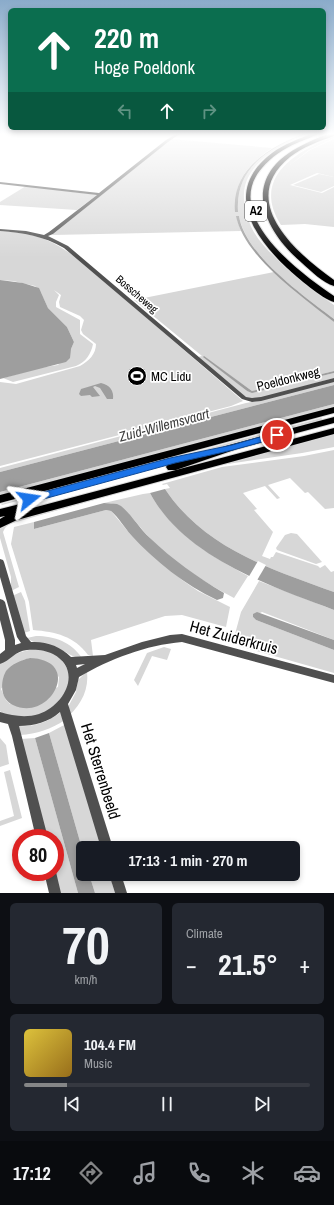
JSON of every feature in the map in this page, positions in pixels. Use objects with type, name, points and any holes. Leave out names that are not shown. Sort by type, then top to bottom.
[{"type":"highway","name":"A2","points":[[254,175],[250,184],[248,201],[251,216],[258,230],[272,249],[297,273],[334,300]]},
{"type":"highway","name":"A2","points":[[260,175],[254,192],[254,203],[260,223],[280,249],[305,272],[334,293]]},
{"type":"highway","name":"A2","points":[[271,175],[265,190],[265,204],[275,229],[289,247],[314,270],[334,284]]},
{"type":"highway","name":"A2","points":[[269,216],[296,246],[334,275]]},
{"type":"highway","points":[[179,465],[333,416]]},
{"type":"highway","points":[[0,499],[333,416]]},
{"type":"highway","points":[[2,511],[179,465],[226,455],[324,428],[334,427]]},
{"type":"highway","points":[[0,524],[13,517],[334,431]]},
{"type":"highway","points":[[2,511],[174,460],[233,447]]},
{"type":"street","points":[[45,236],[51,233],[124,175]]},
{"type":"street","points":[[0,183],[100,194]]},
{"type":"street","name":"Bosscheweg","points":[[0,230],[45,236],[66,247],[247,400]]},
{"type":"street","name":"Poeldonkweg","points":[[247,400],[261,399],[334,380]]},
{"type":"street","points":[[0,562],[22,637],[28,646]]},
{"type":"street","points":[[0,602],[10,640],[10,651]]},
{"type":"street","name":"Het Zuiderkruis","points":[[74,675],[104,659],[170,638],[182,638],[334,679]]},
{"type":"street","points":[[0,660],[10,651],[28,646],[40,646],[56,650],[68,661],[72,667],[74,675],[71,691],[63,704],[54,712],[27,722],[12,721],[0,717]]},
{"type":"street","name":"Het Zuiderkruis","points":[[68,661],[104,659]]},
{"type":"street","name":"Het Sterrenbeeld","points":[[63,704],[105,841]]},
{"type":"street","points":[[12,721],[40,829]]},
{"type":"street","points":[[52,881],[55,893]]},
{"type":"street","points":[[117,881],[121,893]]},
{"type":"shaded area","points":[[127,175],[244,175],[239,183],[237,192],[236,202],[238,212],[242,182],[246,175],[250,175],[246,182],[244,199],[252,229],[259,240],[290,271],[334,305],[334,319],[307,299],[264,260],[244,231],[239,216],[237,220],[241,231],[52,235]]},
{"type":"shaded area","points":[[244,175],[246,175],[242,182],[238,212],[235,212],[235,197],[239,183]]},
{"type":"shaded area","points":[[278,175],[313,175],[290,185],[322,193],[334,187],[334,227],[305,224],[281,225],[273,208],[271,194],[274,180]]},
{"type":"shaded area","points":[[317,175],[334,177],[334,186],[321,192],[293,185]]},
{"type":"shaded area","points":[[324,175],[334,175],[334,177]]},
{"type":"shaded area","points":[[26,186],[97,195],[77,210],[0,205],[0,202]]},
{"type":"shaded area","points":[[236,216],[239,216],[244,231],[252,245],[264,260],[292,287],[334,319],[334,322],[291,288],[262,261],[250,246],[241,231]]},
{"type":"shaded area","points":[[0,231],[35,236],[53,243],[71,254],[243,401],[231,406],[0,466],[0,382],[16,384],[80,366],[91,357],[95,351],[96,344],[83,334],[81,330],[84,320],[80,316],[60,307],[59,302],[61,295],[54,290],[59,295],[56,302],[56,307],[80,320],[80,334],[93,344],[91,351],[83,362],[76,366],[13,382],[3,378],[39,368],[58,365],[71,349],[74,342],[67,327],[48,308],[41,293],[35,286],[13,281],[0,280]]},
{"type":"shaded area","points":[[274,272],[334,322],[334,371],[252,391],[203,356],[247,391],[255,392],[334,373],[334,378],[261,398],[248,398],[243,396],[198,357],[202,356],[134,300]]},
{"type":"shaded area","points":[[0,280],[23,283],[39,288],[48,308],[67,327],[74,342],[71,349],[70,358],[66,362],[0,379]]},
{"type":"shaded area","points":[[204,356],[252,391],[334,371],[334,373],[252,393],[247,391],[203,357]]},
{"type":"shaded area","points":[[334,381],[334,385],[0,472],[0,468]]},
{"type":"shaded area","points":[[101,383],[107,385],[111,389],[113,399],[107,399],[100,388],[95,386],[93,387],[100,396],[81,396],[79,394],[81,389]]},
{"type":"shaded area","points":[[334,385],[334,404],[0,492],[0,472]]},
{"type":"shaded area","points":[[334,404],[334,407],[0,495],[0,492]]},
{"type":"shaded area","points":[[321,418],[324,420],[2,505],[1,504]]},
{"type":"shaded area","points":[[334,434],[334,447],[217,466]]},
{"type":"shaded area","points":[[334,450],[334,508],[325,509],[308,492],[305,493],[290,478],[268,485],[280,498],[277,499],[265,486],[243,493],[257,509],[254,510],[273,532],[262,556],[270,559],[276,552],[320,568],[325,565],[331,572],[334,571],[334,592],[263,565],[240,554],[219,541],[199,527],[181,509],[165,489],[170,488],[167,484],[162,484],[222,467],[304,456]]},
{"type":"shaded area","points":[[214,466],[217,466],[184,475]]},
{"type":"shaded area","points":[[184,475],[9,524],[3,532],[19,587],[11,591],[11,577],[0,538],[0,529],[8,522]]},
{"type":"shaded area","points":[[165,489],[181,509],[199,527],[240,554],[263,565],[334,592],[334,610],[283,591],[206,552],[184,535],[165,515],[150,493]]},
{"type":"shaded area","points":[[150,493],[169,520],[180,531],[206,551],[248,576],[234,598],[210,585],[177,562],[156,544],[123,509],[104,503]]},
{"type":"shaded area","points":[[104,503],[117,504],[121,506],[129,513],[146,534],[167,554],[204,581],[224,593],[223,598],[217,600],[205,594],[171,572],[140,545],[111,511],[106,510],[34,529],[34,522]]},
{"type":"shaded area","points":[[106,510],[111,511],[131,535],[182,580],[198,591],[230,607],[226,627],[182,615],[165,616],[91,640],[93,656],[88,655],[71,639],[49,632],[33,630],[29,602],[11,544],[14,527],[34,522],[34,529]]},
{"type":"shaded area","points":[[291,533],[297,534],[322,562],[316,564],[277,550],[276,548],[285,535]]},
{"type":"shaded area","points":[[259,581],[334,610],[334,640],[262,612],[253,617],[256,620],[334,650],[334,673],[239,646],[235,634],[241,612]]},
{"type":"shaded area","points":[[21,592],[25,601],[30,631],[24,633],[12,596]]},
{"type":"shaded area","points":[[257,612],[334,640],[334,650],[256,620],[253,617],[253,614]]},
{"type":"shaded area","points":[[36,636],[50,637],[62,641],[78,652],[82,658],[75,657],[62,650],[42,645],[27,638]]},
{"type":"shaded area","points":[[164,647],[171,649],[167,660],[152,656],[138,686],[134,680],[147,653]]},
{"type":"shaded area","points":[[35,649],[49,651],[60,657],[70,673],[68,692],[46,714],[23,719],[2,713],[0,711],[0,664],[20,652]],"holes":[[[30,658],[37,659],[59,677],[58,687],[10,704],[6,700],[1,689],[23,660]]]},
{"type":"shaded area","points":[[30,658],[46,661],[55,669],[58,678],[56,689],[49,699],[39,706],[27,708],[13,705],[9,702],[3,695],[2,685],[4,675],[11,666]]},
{"type":"shaded area","points":[[87,671],[87,684],[84,695],[78,706],[69,716],[69,705],[76,692],[78,680]]},
{"type":"shaded area","points":[[62,711],[65,720],[60,723],[38,732],[20,735],[18,726],[30,726],[42,723]]},
{"type":"shaded area","points":[[66,724],[100,841],[80,841],[49,733]]},
{"type":"shaded area","points":[[49,733],[80,841],[76,841],[76,881],[91,881],[95,893],[78,893],[64,843],[64,829],[60,829],[35,738]]},
{"type":"shaded area","points":[[0,738],[6,745],[9,764],[0,767]]},
{"type":"shaded area","points":[[35,738],[60,829],[43,829],[21,739]]},
{"type":"shaded area","points":[[10,770],[22,818],[0,826],[0,821],[14,816],[4,772]]},
{"type":"shaded area","points":[[64,843],[78,893],[59,893],[57,881],[64,881]]},
{"type":"shaded area","points":[[91,881],[111,881],[115,893],[95,893]]},
{"type":"pier","points":[[258,561],[266,565],[256,582],[248,578]]},
{"type":"place","name":"MC Lidu","points":[[137,376]]},
{"type":"route","points":[[29,499],[174,460],[233,447],[277,435]]},
{"type":"water label","name":"Zuid-Willemsvaart","points":[[164,425]]}]
